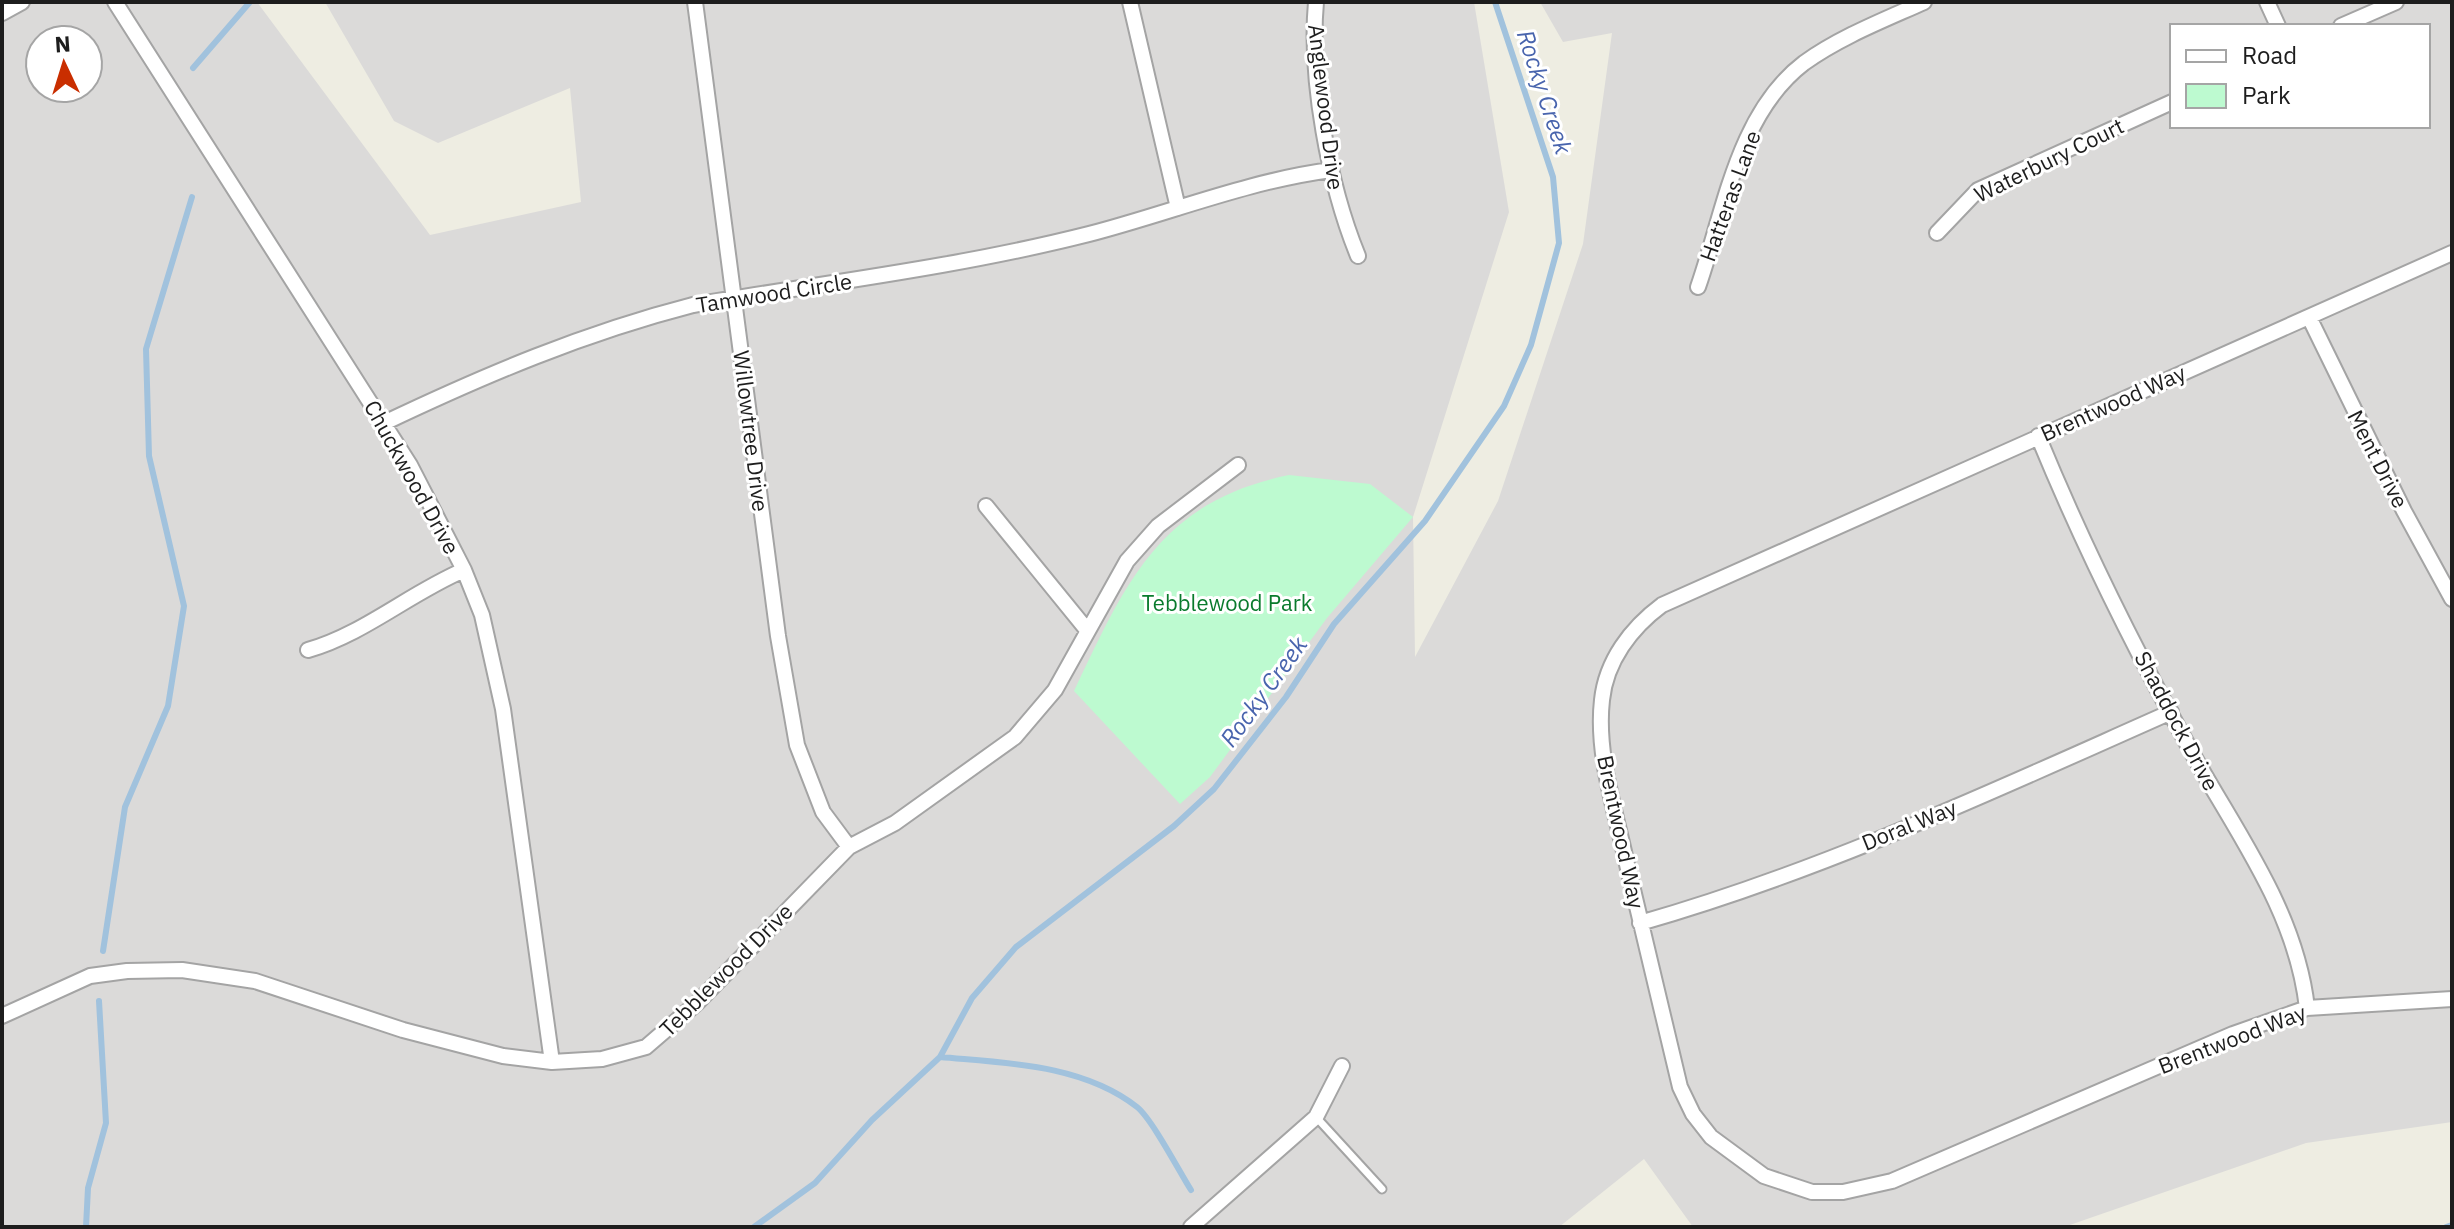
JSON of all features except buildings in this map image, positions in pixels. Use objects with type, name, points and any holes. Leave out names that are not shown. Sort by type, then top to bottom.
[{"type":"street","points":[[2,13],[22,2]]},
{"type":"street","name":"Chuckwood Drive","points":[[115,2],[384,423],[439,517],[464,570],[482,615],[503,709],[552,1062]]},
{"type":"street","name":"Willowtree Drive","points":[[695,2],[778,636],[797,745],[823,812],[849,847]]},
{"type":"street","points":[[1130,2],[1178,208]]},
{"type":"street","name":"Anglewood Drive","points":[[1316,2],[1315,41],[1331,170],[1341,213],[1358,256]]},
{"type":"street","name":"Hatteras Lane","points":[[1698,287],[1744,147],[1769,102],[1802,65],[1829,47],[1924,2]]},
{"type":"street","points":[[2267,2],[2277,24]]},
{"type":"street","points":[[2346,24],[2396,2]]},
{"type":"street","name":"Waterbury Court","points":[[1937,233],[1978,190],[2170,103]]},
{"type":"street","name":"Tamwood Circle","points":[[384,423],[550,349],[659,314],[734,298],[979,259],[1091,233],[1292,175],[1331,170]]},
{"type":"street","name":"Brentwood Way","points":[[2452,253],[1705,583],[1662,605],[1626,640],[1608,673],[1600,724],[1612,797],[1680,1087],[1693,1114],[1711,1137],[1764,1176],[1812,1192],[1843,1192],[1892,1181],[2233,1034],[2307,1008],[2452,999]]},
{"type":"street","name":"Ment Drive","points":[[2309,317],[2404,511],[2452,599]]},
{"type":"street","name":"Shaddock Drive","points":[[2038,436],[2116,606],[2283,914],[2303,971],[2307,1008]]},
{"type":"street","name":"Tebblewood Drive","points":[[2,1016],[90,976],[127,971],[182,970],[255,981],[472,1050],[552,1062],[625,1055],[663,1036],[849,847],[895,823],[1015,737],[1055,690],[1114,580],[1141,543],[1181,507],[1238,465]]},
{"type":"street","points":[[986,506],[1087,630]]},
{"type":"street","points":[[308,650],[342,640],[426,586],[464,570]]},
{"type":"street","name":"Doral Way","points":[[1640,923],[1704,903],[1955,808],[2171,712]]},
{"type":"street","points":[[1191,1227],[1316,1117],[1342,1066]]},
{"type":"lane","points":[[1316,1117],[1382,1189]]},
{"type":"shaded area","points":[[2,2],[257,2],[430,235],[581,202],[570,88],[438,143],[394,121],[325,2],[1474,2],[1509,212],[1413,517],[1415,657],[1498,501],[1583,244],[1612,33],[1563,42],[1540,2],[2452,2],[2452,1122],[2306,1143],[2064,1227],[1693,1227],[1644,1159],[1559,1227],[2,1227]]},
{"type":"green space","name":"Tebblewood Park","points":[[1289,475],[1370,484],[1413,517],[1327,618],[1210,777],[1180,804],[1074,691],[1111,615],[1131,582],[1153,552],[1178,526],[1208,504],[1245,487]]},
{"type":"waterway","points":[[193,68],[250,2]]},
{"type":"waterway","name":"Rocky Creek","points":[[754,1227],[815,1183],[872,1120],[940,1057],[972,998],[1016,947],[1174,826],[1214,789],[1286,697],[1334,624],[1425,521],[1504,406],[1531,345],[1559,243],[1553,177],[1495,2]]},
{"type":"waterway","points":[[103,951],[125,807],[168,706],[184,606],[149,456],[146,349],[192,197]]},
{"type":"waterway","points":[[86,1227],[88,1188],[106,1123],[99,1001]]},
{"type":"waterway","points":[[940,1057],[1042,1068],[1092,1082],[1115,1093],[1143,1113],[1191,1190]]},
{"type":"waterway","points":[[2446,1227],[2452,1225]]}]
